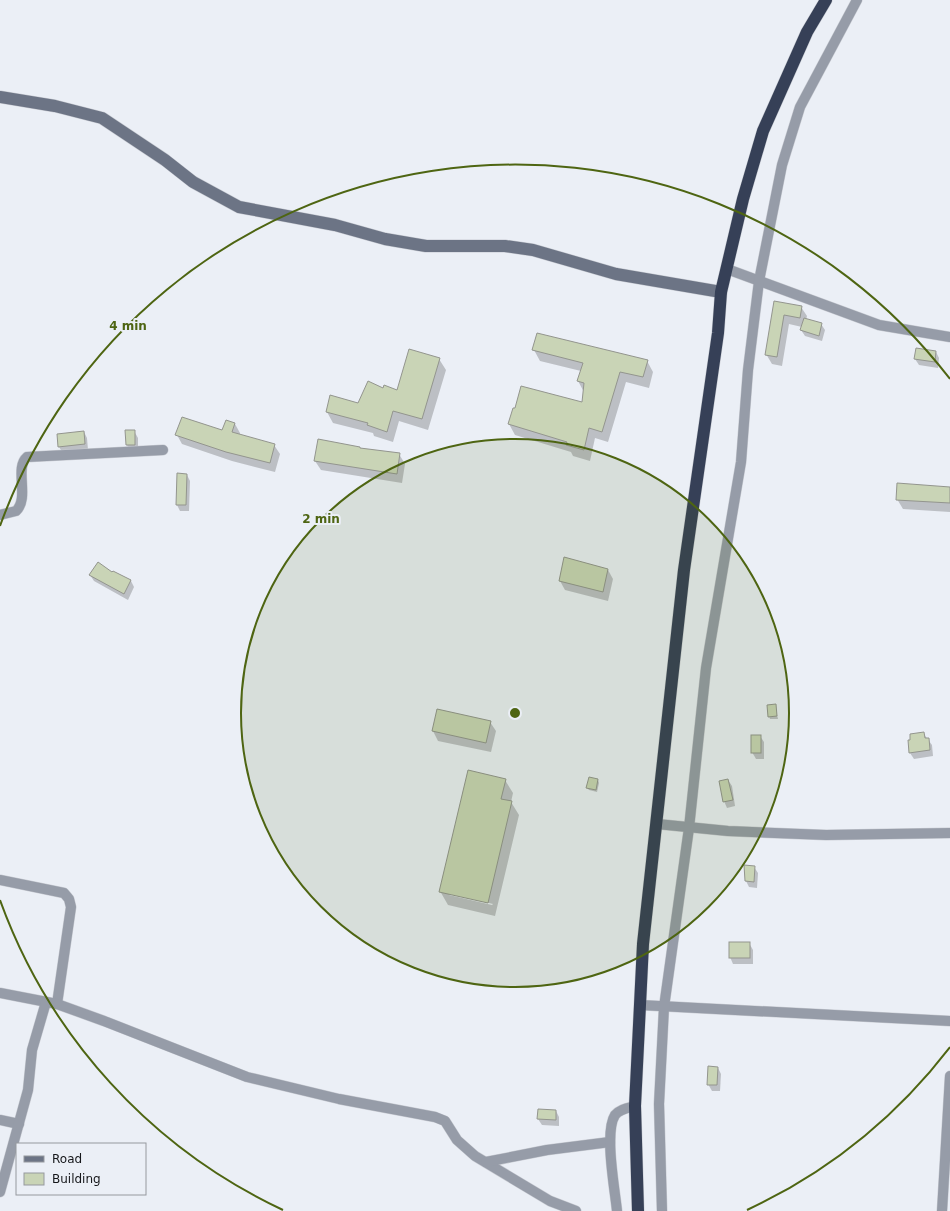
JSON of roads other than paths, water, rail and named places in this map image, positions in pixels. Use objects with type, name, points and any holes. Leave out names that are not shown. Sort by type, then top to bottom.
[{"type":"highway","points":[[638,1211],[635,1106],[643,944],[684,570],[718,333],[721,292],[743,199],[763,132],[807,32],[826,0]]},
{"type":"street","points":[[662,1211],[659,1104],[664,1007],[689,828],[706,668],[741,462],[748,370],[759,281],[782,165],[800,107],[857,0]]},
{"type":"street","points":[[0,97],[55,106],[102,118],[165,160],[193,182],[239,207],[335,225],[384,239],[426,246],[505,246],[533,250],[616,274],[721,292]]},
{"type":"street","points":[[727,269],[879,325],[950,337]]},
{"type":"street","points":[[0,515],[16,511],[21,504],[23,463],[27,457],[163,450]]},
{"type":"street","points":[[657,824],[689,828],[826,835],[950,833]]},
{"type":"street","points":[[0,880],[64,893],[69,899],[70,907],[57,1004]]},
{"type":"street","points":[[0,993],[57,1004],[246,1077],[339,1100],[435,1117],[445,1121],[457,1140],[466,1149],[550,1201],[576,1211]]},
{"type":"street","points":[[0,1192],[28,1090],[32,1050],[46,1002]]},
{"type":"street","points":[[640,1005],[950,1021]]},
{"type":"street","points":[[942,1211],[950,1076]]},
{"type":"street","points":[[617,1211],[610,1142],[615,1115],[626,1108],[635,1106]]},
{"type":"street","points":[[0,1120],[19,1124]]},
{"type":"street","points":[[486,1162],[547,1150],[610,1142]]}]
